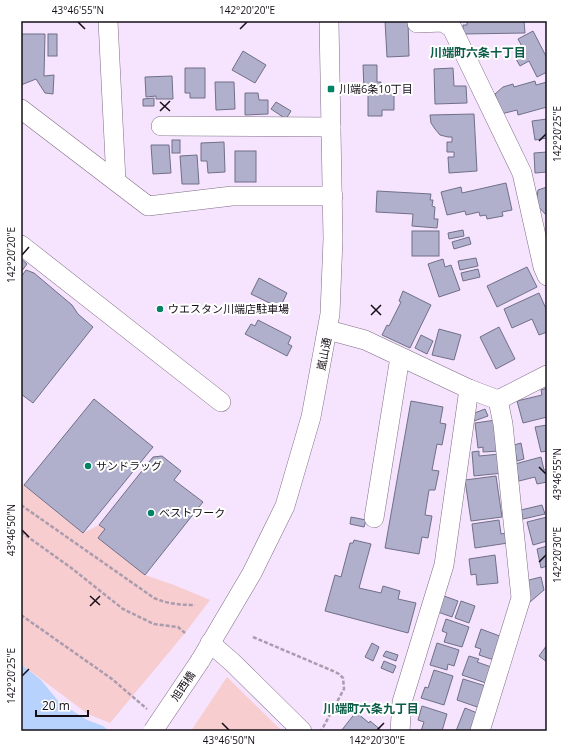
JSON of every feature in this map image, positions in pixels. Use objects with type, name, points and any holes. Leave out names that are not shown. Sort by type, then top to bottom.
[{"type":"street","points":[[108,21],[116,181]]},
{"type":"street","name":"嵐山通","points":[[200,661],[252,573],[285,506],[311,417],[330,314],[333,239],[329,21]]},
{"type":"street","points":[[417,21],[417,23],[443,22],[452,28],[522,173],[543,267],[547,276]]},
{"type":"street","points":[[21,109],[148,206],[232,196],[332,196]]},
{"type":"street","points":[[161,126],[331,127]]},
{"type":"street","points":[[21,245],[221,402]]},
{"type":"street","points":[[328,330],[365,340],[469,389],[498,400],[547,375]]},
{"type":"street","points":[[374,518],[400,356]]},
{"type":"street","points":[[400,731],[402,702],[444,565],[469,389]]},
{"type":"street","points":[[480,731],[521,598],[503,424],[498,400]]},
{"type":"street","points":[[210,643],[232,662],[302,731]]},
{"type":"street","name":"旭西橋","points":[[152,731],[200,661]]},
{"type":"path","points":[[21,505],[154,598],[163,602],[174,604],[195,605]]},
{"type":"path","points":[[21,532],[70,567],[123,609],[154,624],[178,627],[185,633]]},
{"type":"path","points":[[21,615],[112,680],[148,710]]},
{"type":"path","points":[[253,637],[333,671],[343,678],[344,689],[321,731]]},
{"type":"shaded area","points":[[21,483],[83,533],[99,525],[105,529],[98,538],[145,575],[210,600],[185,633],[110,723],[88,714],[21,664]]},
{"type":"shaded area","points":[[227,677],[282,731],[191,731]]},
{"type":"water","points":[[21,664],[41,680],[59,702],[87,720],[103,726],[109,731],[21,731]]},
{"type":"building","points":[[385,21],[408,21],[409,56],[387,57]]},
{"type":"building","points":[[467,21],[524,21],[525,33],[463,34],[463,25],[467,25]]},
{"type":"building","points":[[533,31],[547,58],[547,72],[537,77],[529,61],[520,66],[516,59],[526,54],[518,39]]},
{"type":"building","points":[[21,34],[45,34],[44,76],[54,75],[53,94],[45,93],[36,79],[21,85]]},
{"type":"building","points":[[48,34],[57,34],[57,56],[48,56]]},
{"type":"building","points":[[243,51],[266,65],[255,83],[232,70]]},
{"type":"building","points":[[363,65],[377,65],[377,82],[381,82],[381,89],[364,89]]},
{"type":"building","points":[[185,68],[205,68],[205,98],[190,98],[190,93],[185,93]]},
{"type":"building","points":[[453,68],[454,86],[466,86],[467,103],[435,104],[434,69]]},
{"type":"building","points":[[172,76],[173,99],[156,99],[156,96],[146,97],[145,77]]},
{"type":"building","points":[[535,81],[536,85],[547,82],[547,107],[518,115],[517,110],[501,114],[495,94],[503,87],[513,84],[514,87]]},
{"type":"building","points":[[215,82],[234,82],[235,109],[216,110]]},
{"type":"building","points":[[368,92],[394,92],[394,110],[382,110],[382,116],[368,116]]},
{"type":"building","points":[[245,93],[258,93],[259,100],[268,100],[268,114],[245,115]]},
{"type":"building","points":[[154,98],[154,106],[143,106],[143,99]]},
{"type":"building","points":[[276,102],[291,111],[286,119],[271,109]]},
{"type":"building","points":[[474,114],[477,171],[449,173],[448,157],[454,157],[454,152],[447,152],[447,142],[452,142],[452,137],[440,135],[431,123],[430,115]]},
{"type":"building","points":[[547,119],[547,138],[535,140],[532,121]]},
{"type":"building","points":[[172,140],[180,140],[180,153],[172,153]]},
{"type":"building","points":[[224,142],[225,172],[208,173],[207,161],[201,161],[201,143]]},
{"type":"building","points":[[151,145],[169,145],[171,173],[153,174]]},
{"type":"building","points":[[235,151],[256,151],[256,182],[235,182]]},
{"type":"building","points":[[547,152],[547,172],[535,173],[534,153]]},
{"type":"building","points":[[197,155],[199,184],[182,184],[180,156]]},
{"type":"building","points":[[506,183],[512,210],[502,212],[503,216],[487,219],[486,215],[480,216],[479,212],[466,215],[465,211],[447,215],[441,192],[461,187],[462,193]]},
{"type":"building","points":[[547,187],[547,216],[536,204],[538,190]]},
{"type":"building","points":[[377,191],[431,194],[430,200],[433,200],[432,206],[435,207],[434,219],[438,219],[437,228],[412,226],[413,214],[376,212]]},
{"type":"building","points":[[463,230],[464,236],[449,239],[448,233]]},
{"type":"building","points":[[412,231],[439,231],[439,256],[412,256]]},
{"type":"building","points":[[469,237],[471,244],[454,249],[452,242]]},
{"type":"building","points":[[476,258],[478,266],[460,270],[458,261]]},
{"type":"building","points":[[21,259],[27,264],[21,272]]},
{"type":"building","points":[[443,259],[445,267],[451,265],[460,290],[439,297],[428,264]]},
{"type":"building","points":[[527,267],[537,287],[497,307],[487,286]]},
{"type":"building","points":[[478,269],[480,277],[463,281],[461,273]]},
{"type":"building","points":[[26,270],[34,273],[72,305],[78,314],[93,327],[33,403],[21,394],[21,277]]},
{"type":"building","points":[[259,278],[287,293],[280,308],[251,294]]},
{"type":"building","points":[[403,291],[431,305],[410,348],[382,335],[387,325],[389,326],[401,302],[399,301]]},
{"type":"building","points":[[539,293],[547,311],[547,332],[539,335],[532,319],[512,328],[504,309]]},
{"type":"building","points":[[258,320],[291,337],[288,344],[292,346],[287,356],[245,334],[251,324],[255,326]]},
{"type":"building","points":[[499,327],[515,359],[496,369],[480,337]]},
{"type":"building","points":[[439,329],[461,335],[454,360],[432,355]]},
{"type":"building","points":[[421,335],[433,341],[427,354],[415,348]]},
{"type":"building","points":[[547,388],[547,417],[523,423],[517,401],[542,395],[541,390]]},
{"type":"building","name":"サンドラッグ","points":[[94,399],[153,447],[83,533],[24,485]]},
{"type":"building","points":[[411,401],[443,407],[440,423],[446,424],[442,445],[437,444],[432,470],[439,471],[435,490],[429,490],[425,515],[432,516],[428,538],[422,537],[419,554],[385,548]]},
{"type":"building","points":[[485,409],[488,416],[474,421],[472,414]]},
{"type":"building","points":[[496,420],[500,451],[483,452],[483,447],[478,448],[475,423]]},
{"type":"building","points":[[547,425],[547,451],[541,452],[535,427]]},
{"type":"building","points":[[521,443],[524,459],[517,461],[514,445]]},
{"type":"building","points":[[479,451],[479,456],[500,454],[503,473],[474,476],[472,452]]},
{"type":"building","name":"ベストワーク","points":[[162,456],[181,471],[174,480],[203,502],[145,575],[98,538],[105,529],[99,525],[153,457]]},
{"type":"building","points":[[541,457],[544,470],[547,469],[547,482],[537,484],[535,477],[519,481],[515,464]]},
{"type":"building","points":[[496,476],[502,517],[471,521],[465,480]]},
{"type":"building","points":[[542,505],[545,514],[523,519],[521,510]]},
{"type":"building","points":[[351,517],[366,520],[364,527],[350,524]]},
{"type":"building","points":[[547,517],[547,541],[533,545],[527,522]]},
{"type":"building","points":[[499,520],[501,534],[506,533],[508,543],[475,548],[472,524]]},
{"type":"building","points":[[354,540],[371,544],[359,588],[381,593],[383,586],[400,591],[398,599],[416,603],[408,633],[325,611],[335,575],[341,577],[350,543],[353,543]]},
{"type":"building","points":[[547,546],[547,566],[541,568],[537,549]]},
{"type":"building","points":[[495,555],[498,583],[477,585],[476,574],[471,575],[469,559]]},
{"type":"building","points":[[541,577],[544,590],[530,602],[525,581]]},
{"type":"building","points":[[444,596],[458,601],[452,617],[438,612]]},
{"type":"building","points":[[461,601],[475,606],[469,623],[455,618]]},
{"type":"building","points":[[446,619],[469,627],[462,647],[444,642],[447,633],[442,631]]},
{"type":"building","points":[[481,629],[505,638],[497,661],[479,655],[481,649],[475,647]]},
{"type":"building","points":[[372,643],[379,647],[373,661],[365,657]]},
{"type":"building","points":[[437,643],[459,650],[454,666],[448,664],[447,670],[430,665]]},
{"type":"building","points":[[547,645],[547,662],[539,656]]},
{"type":"building","points":[[386,651],[398,655],[396,661],[383,656]]},
{"type":"building","points":[[469,656],[479,659],[477,662],[494,668],[489,684],[462,675]]},
{"type":"building","points":[[384,661],[396,666],[393,673],[381,668]]},
{"type":"building","points":[[434,670],[453,676],[444,705],[421,698],[425,687],[428,688]]},
{"type":"building","points":[[463,679],[489,687],[483,709],[457,700]]},
{"type":"building","points":[[422,706],[447,714],[442,731],[421,731],[424,722],[418,720]]},
{"type":"building","points":[[465,708],[482,715],[476,731],[456,731]]},
{"type":"building","points":[[356,712],[369,723],[370,721],[381,731],[341,731]]},
{"type":"place","name":"川端6条10丁目","points":[[331,89]]},
{"type":"place","name":"ウエスタン川端店駐車場","points":[[160,309]]},
{"type":"place","name":"サンドラッグ","points":[[88,466]]},
{"type":"place","name":"ベストワーク","points":[[151,513]]},
{"type":"district","name":"川端町六条十丁目","points":[[478,53]]},
{"type":"district","name":"川端町六条九丁目","points":[[371,709]]}]
